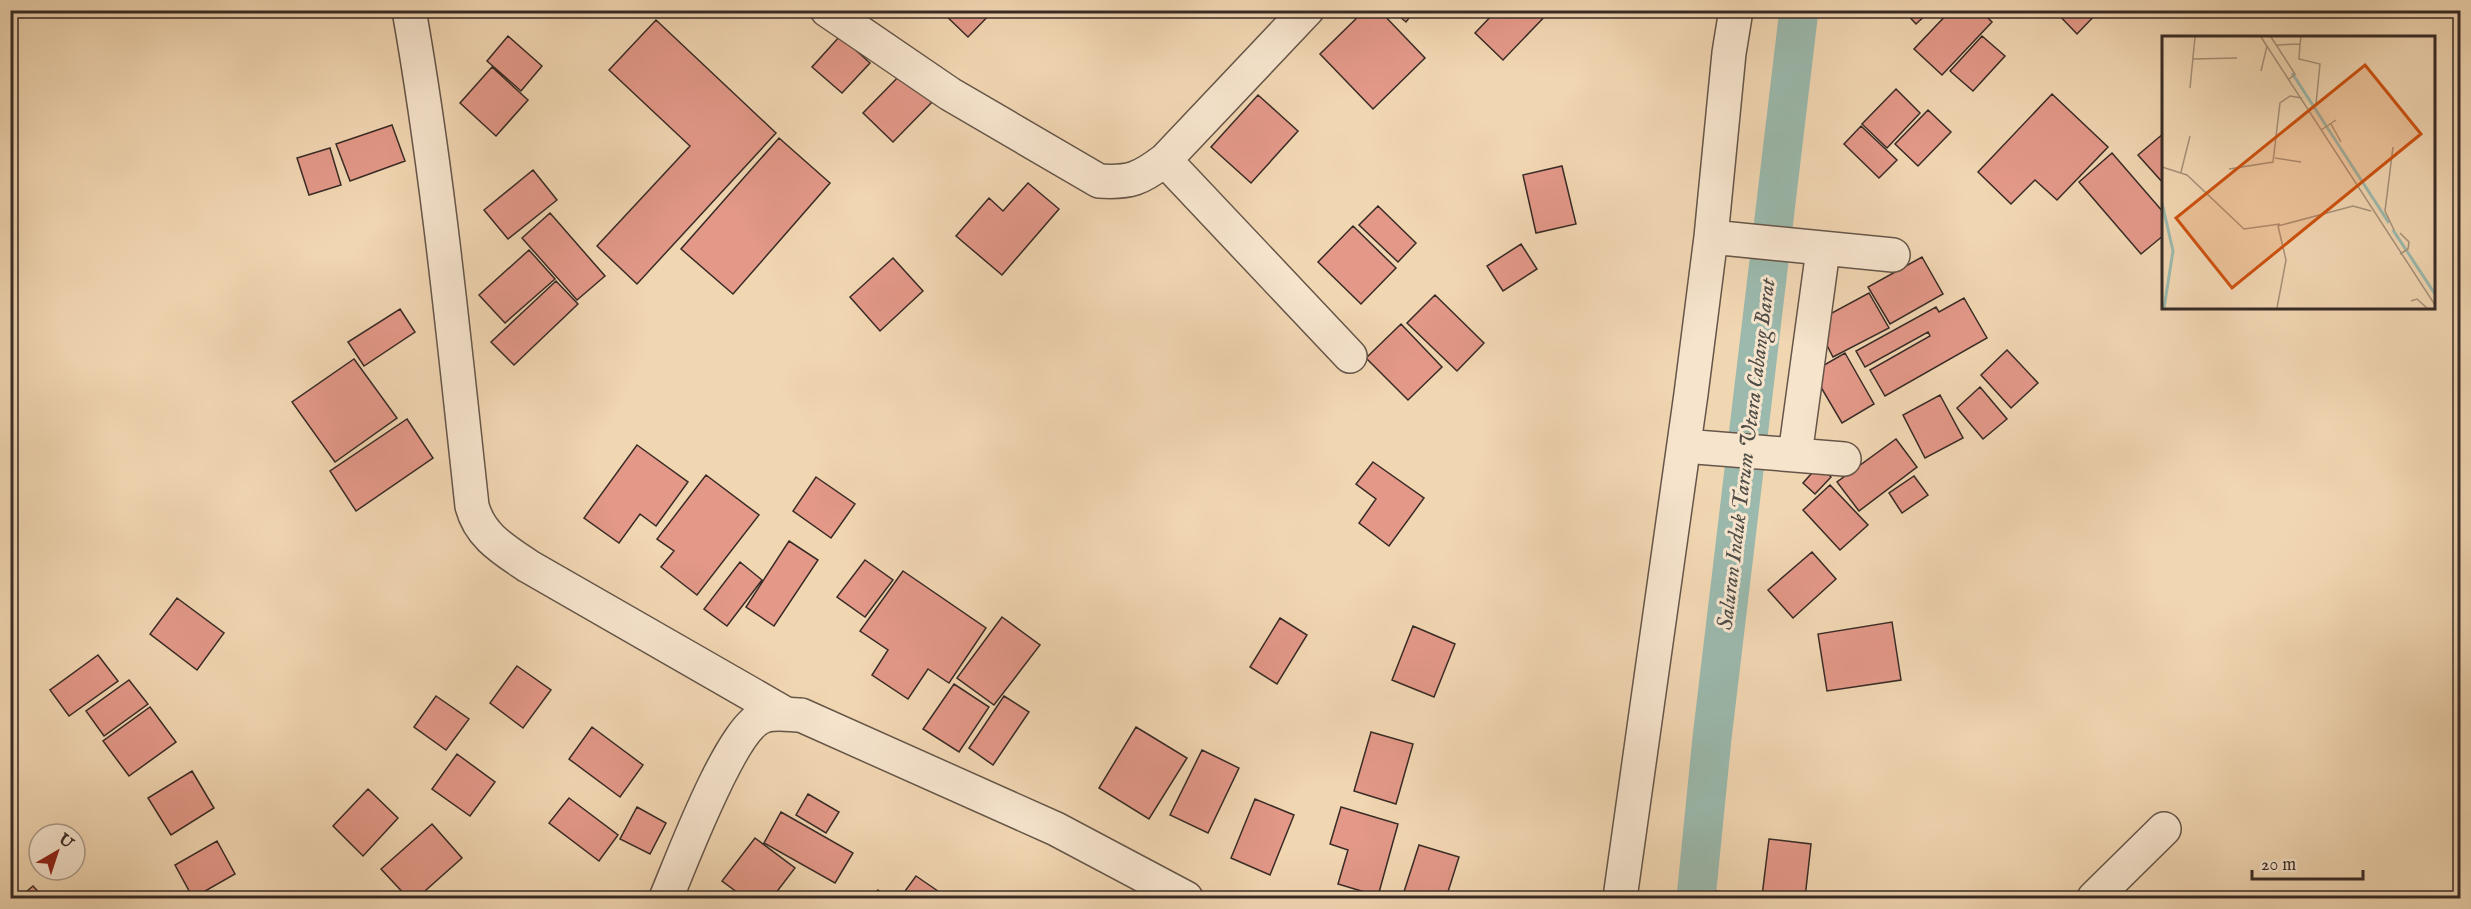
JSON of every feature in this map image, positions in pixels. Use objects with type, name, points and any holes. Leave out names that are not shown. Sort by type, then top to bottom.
[{"type":"street","points":[[409,10],[423,97],[455,350],[471,506],[476,520],[496,545],[528,566],[786,714]]},
{"type":"street","points":[[827,10],[950,94],[1100,181],[1124,183],[1144,176],[1165,160],[1307,10]]},
{"type":"street","points":[[1620,898],[1684,446],[1711,237],[1729,53],[1736,10]]},
{"type":"street","points":[[1165,160],[1350,356]]},
{"type":"street","points":[[1711,237],[1893,255]]},
{"type":"street","points":[[1792,455],[1818,248]]},
{"type":"street","points":[[1684,446],[1844,459]]},
{"type":"street","points":[[666,898],[731,751],[750,727],[764,716],[786,714],[801,715],[1056,829],[1186,898]]},
{"type":"street","points":[[2094,898],[2164,829]]},
{"type":"building","points":[[940,10],[994,10],[968,37]]},
{"type":"building","points":[[1196,10],[1209,10],[1202,17]]},
{"type":"building","points":[[1365,10],[1379,10],[1425,58],[1373,109],[1320,54]]},
{"type":"building","points":[[1392,10],[1415,10],[1406,22]]},
{"type":"building","points":[[1497,10],[1551,10],[1503,60],[1475,33]]},
{"type":"building","points":[[1903,10],[1931,10],[1916,24]]},
{"type":"building","points":[[1951,10],[1980,10],[1992,22],[1942,75],[1914,49]]},
{"type":"building","points":[[2054,10],[2100,10],[2077,34]]},
{"type":"building","points":[[656,20],[776,133],[637,284],[597,246],[690,146],[609,70]]},
{"type":"building","points":[[508,36],[542,66],[521,91],[487,61]]},
{"type":"building","points":[[840,36],[870,63],[842,93],[812,67]]},
{"type":"building","points":[[1982,36],[2005,56],[1973,91],[1950,71]]},
{"type":"building","points":[[492,67],[528,100],[496,136],[460,103]]},
{"type":"building","points":[[908,67],[938,96],[893,142],[863,113]]},
{"type":"building","points":[[1896,89],[1920,113],[1887,148],[1862,124]]},
{"type":"building","points":[[2052,94],[2108,147],[2057,200],[2035,180],[2011,204],[1978,172]]},
{"type":"building","points":[[1258,95],[1298,131],[1251,183],[1211,147]]},
{"type":"building","points":[[1928,110],[1951,132],[1918,166],[1895,144]]},
{"type":"building","points":[[392,125],[405,161],[350,181],[336,144]]},
{"type":"building","points":[[1861,126],[1897,160],[1879,178],[1844,144]]},
{"type":"building","points":[[2162,135],[2162,182],[2138,155]]},
{"type":"building","points":[[779,138],[830,183],[733,294],[681,249]]},
{"type":"building","points":[[330,148],[341,185],[309,195],[297,158]]},
{"type":"building","points":[[2112,153],[2162,211],[2162,237],[2141,254],[2079,182]]},
{"type":"building","points":[[1562,166],[1576,224],[1536,233],[1523,175]]},
{"type":"building","points":[[533,170],[557,200],[508,239],[484,210]]},
{"type":"building","points":[[1028,183],[1059,209],[1002,275],[956,236],[989,198],[1003,211]]},
{"type":"building","points":[[1378,206],[1416,243],[1398,262],[1359,225]]},
{"type":"building","points":[[550,213],[605,276],[577,300],[522,238]]},
{"type":"building","points":[[1353,226],[1396,268],[1361,304],[1318,262]]},
{"type":"building","points":[[1521,244],[1537,269],[1503,291],[1487,266]]},
{"type":"building","points":[[529,250],[555,279],[505,323],[479,295]]},
{"type":"building","points":[[1922,257],[1943,294],[1890,324],[1868,287]]},
{"type":"building","points":[[893,258],[923,291],[880,331],[850,297]]},
{"type":"building","points":[[556,281],[578,304],[514,365],[491,342]]},
{"type":"building","points":[[1869,293],[1889,328],[1833,357],[1815,322]]},
{"type":"building","points":[[1435,295],[1484,343],[1457,371],[1407,323]]},
{"type":"building","points":[[1964,298],[1987,338],[1885,396],[1870,370],[1930,336],[1928,332],[1865,367],[1856,351],[1936,307],[1939,312]]},
{"type":"building","points":[[400,309],[415,332],[364,366],[348,342]]},
{"type":"building","points":[[1401,324],[1442,367],[1408,400],[1366,358]]},
{"type":"building","points":[[2007,350],[2038,383],[2011,408],[1981,375]]},
{"type":"building","points":[[1845,353],[1874,404],[1842,423],[1812,372]]},
{"type":"building","points":[[354,359],[397,418],[335,462],[292,402]]},
{"type":"building","points":[[1980,387],[2007,419],[1983,439],[1957,408]]},
{"type":"building","points":[[1940,395],[1963,438],[1925,458],[1903,415]]},
{"type":"building","points":[[407,419],[433,458],[356,511],[330,471]]},
{"type":"building","points":[[1896,439],[1917,467],[1859,511],[1837,482]]},
{"type":"building","points":[[637,445],[688,482],[656,526],[640,514],[619,543],[584,518]]},
{"type":"building","points":[[1373,462],[1424,498],[1389,546],[1359,523],[1376,499],[1356,484]]},
{"type":"building","points":[[1819,465],[1831,477],[1815,494],[1803,483]]},
{"type":"building","points":[[706,475],[759,515],[697,595],[661,567],[674,551],[657,539]]},
{"type":"building","points":[[1914,476],[1928,495],[1902,513],[1889,493]]},
{"type":"building","points":[[816,477],[855,504],[831,538],[793,511]]},
{"type":"building","points":[[1830,485],[1868,525],[1840,550],[1803,510]]},
{"type":"building","points":[[789,541],[818,560],[774,626],[746,607]]},
{"type":"building","points":[[1812,552],[1836,579],[1793,618],[1768,590]]},
{"type":"building","points":[[865,560],[893,580],[865,617],[837,597]]},
{"type":"building","points":[[740,562],[762,580],[727,626],[704,609]]},
{"type":"building","points":[[903,571],[986,628],[949,683],[928,669],[908,699],[872,675],[888,650],[860,631]]},
{"type":"building","points":[[177,598],[224,633],[197,670],[150,634]]},
{"type":"building","points":[[1002,617],[1040,645],[994,705],[957,678]]},
{"type":"building","points":[[1280,618],[1307,635],[1277,684],[1250,667]]},
{"type":"building","points":[[1892,622],[1901,680],[1827,691],[1818,634]]},
{"type":"building","points":[[1413,626],[1455,644],[1434,697],[1392,680]]},
{"type":"building","points":[[98,655],[118,681],[69,716],[50,690]]},
{"type":"building","points":[[517,666],[551,690],[523,728],[490,703]]},
{"type":"building","points":[[129,680],[148,704],[104,736],[86,711]]},
{"type":"building","points":[[954,684],[989,707],[959,752],[923,729]]},
{"type":"building","points":[[436,696],[469,719],[446,750],[414,727]]},
{"type":"building","points":[[1004,696],[1029,712],[993,765],[969,748]]},
{"type":"building","points":[[150,707],[176,742],[129,776],[103,741]]},
{"type":"building","points":[[592,727],[643,765],[620,797],[569,759]]},
{"type":"building","points":[[1136,727],[1187,758],[1149,819],[1099,788]]},
{"type":"building","points":[[1371,732],[1413,744],[1396,804],[1354,791]]},
{"type":"building","points":[[1202,750],[1239,768],[1208,833],[1170,815]]},
{"type":"building","points":[[457,754],[495,782],[470,816],[432,789]]},
{"type":"building","points":[[192,771],[214,808],[171,835],[148,798]]},
{"type":"building","points":[[368,789],[398,818],[363,856],[333,826]]},
{"type":"building","points":[[808,794],[839,812],[826,833],[796,815]]},
{"type":"building","points":[[569,798],[618,835],[599,861],[549,823]]},
{"type":"building","points":[[1255,799],[1294,815],[1270,875],[1231,858]]},
{"type":"building","points":[[637,807],[666,823],[650,854],[620,839]]},
{"type":"building","points":[[1341,807],[1398,824],[1378,896],[1338,884],[1348,850],[1330,844]]},
{"type":"building","points":[[781,812],[853,853],[835,883],[764,843]]},
{"type":"building","points":[[432,824],[462,858],[417,898],[408,898],[381,869]]},
{"type":"building","points":[[755,838],[795,868],[772,898],[745,898],[722,881]]},
{"type":"building","points":[[1769,839],[1811,844],[1805,898],[1715,898],[1716,891],[1762,896]]},
{"type":"building","points":[[217,841],[235,874],[193,898],[175,865]]},
{"type":"building","points":[[1419,845],[1459,857],[1446,898],[1402,898]]},
{"type":"building","points":[[916,876],[948,898],[900,898]]},
{"type":"building","points":[[33,886],[44,898],[19,898]]},
{"type":"building","points":[[878,890],[890,898],[872,898]]},
{"type":"waterway","name":"Saluran Induk Tarum Utara Cabang Barat","points":[[1696,898],[1712,738],[1799,10]]}]
